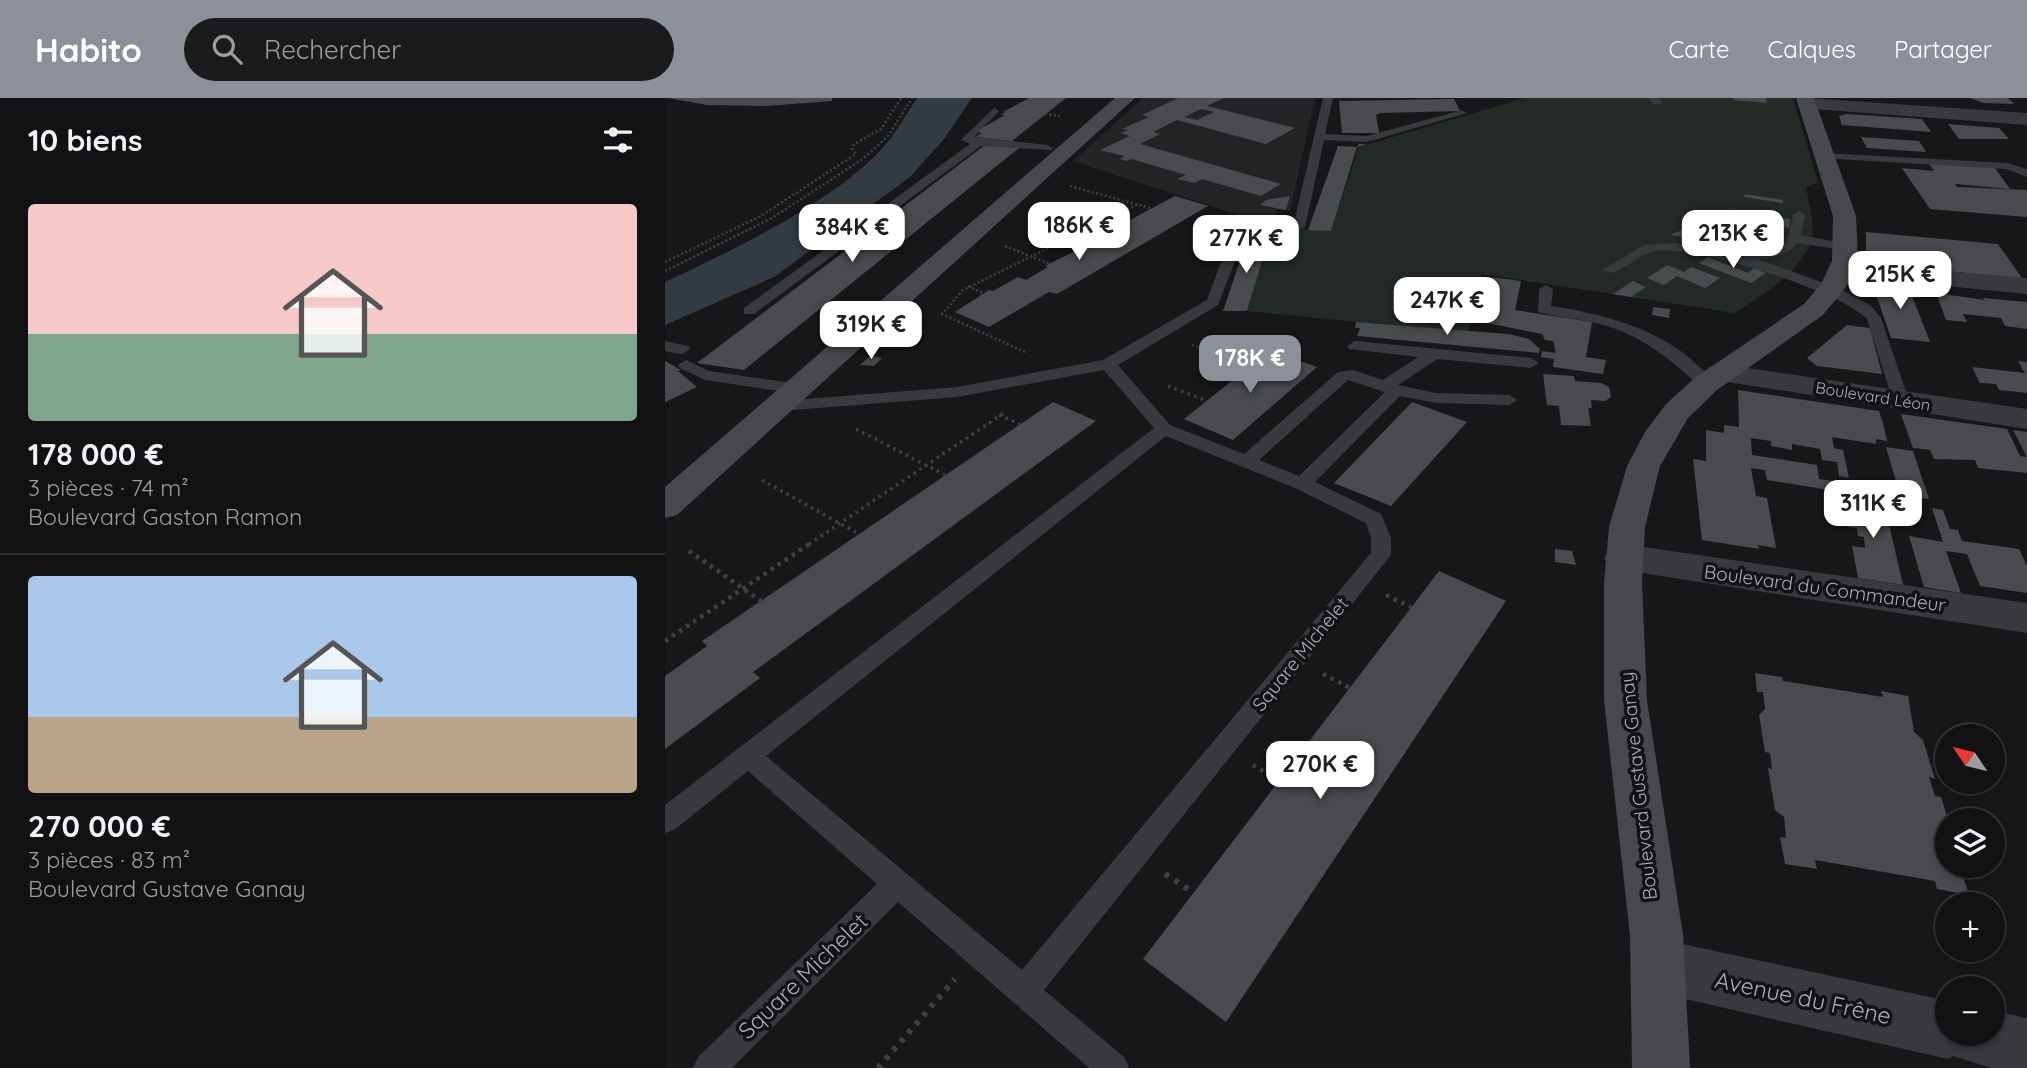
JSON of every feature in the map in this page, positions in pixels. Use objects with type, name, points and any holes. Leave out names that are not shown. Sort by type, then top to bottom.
[{"type":"street","points":[[724,420],[1107,98]]},
{"type":"street","points":[[665,506],[796,397],[1126,98]]},
{"type":"street","points":[[2027,119],[1806,101],[1843,212],[1839,275],[2027,286]]},
{"type":"street","name":"Boulevard Gustave Ganay","points":[[1661,1068],[1659,966],[1627,717],[1623,558],[1635,490],[1647,457],[1685,401],[1771,341],[1839,275]]},
{"type":"street","name":"Boulevard Léon","points":[[1714,379],[2027,419]]},
{"type":"street","name":"Boulevard du Commandeur","points":[[1623,558],[2027,618]]},
{"type":"street","name":"Avenue du Frêne","points":[[1659,966],[1935,1027]]},
{"type":"street","points":[[2005,1042],[2027,1047]]},
{"type":"lane","points":[[1299,227],[1328,98]]},
{"type":"lane","points":[[994,111],[966,141],[1047,148]]},
{"type":"lane","points":[[1319,137],[1367,139],[1462,113]]},
{"type":"lane","points":[[749,311],[979,142]]},
{"type":"lane","points":[[1824,156],[2007,166],[2027,173]]},
{"type":"lane","points":[[1671,239],[1759,254],[1784,251],[1794,238],[1799,215]]},
{"type":"lane","points":[[665,346],[705,374],[767,384],[796,397],[840,401],[957,392],[1108,364],[1213,302],[1237,238]]},
{"type":"lane","points":[[1794,238],[1839,275],[1853,300],[1874,318],[1901,401]]},
{"type":"lane","points":[[1609,270],[1649,248],[1675,247],[1839,275]]},
{"type":"lane","points":[[1546,289],[1543,309],[1598,317],[1638,331],[1714,379]]},
{"type":"lane","points":[[1355,345],[1531,363]]},
{"type":"lane","points":[[1302,484],[1390,388],[1433,354]]},
{"type":"lane","name":"Square Michelet","points":[[1024,991],[1381,555],[1381,538],[1374,519],[1302,484],[1164,429],[1108,364]]},
{"type":"lane","points":[[1246,462],[1344,375],[1436,398],[1509,400]]},
{"type":"lane","points":[[665,821],[1164,429]]},
{"type":"lane","points":[[748,756],[1113,1068]]},
{"type":"lane","name":"Square Michelet","points":[[709,1068],[898,883]]},
{"type":"path","points":[[665,262],[761,216],[856,154],[852,149],[854,144],[881,129],[901,98]]},
{"type":"path","points":[[665,271],[772,218],[863,159],[888,135],[912,98]]},
{"type":"path","points":[[1045,114],[1059,116]]},
{"type":"path","points":[[1065,184],[1150,208]]},
{"type":"path","points":[[1030,377],[1024,350],[942,314],[964,290],[1138,204]]},
{"type":"path","points":[[1037,211],[1102,235]]},
{"type":"path","points":[[1001,245],[1050,264]]},
{"type":"path","points":[[1160,334],[1250,366]]},
{"type":"path","points":[[665,641],[1005,413]]},
{"type":"path","points":[[857,421],[854,428],[945,475]]},
{"type":"path","points":[[762,480],[859,534]]},
{"type":"path","points":[[689,551],[761,601]]},
{"type":"path","points":[[878,1068],[978,952]]},
{"type":"shaded area","points":[[917,98],[972,98],[944,139],[910,177],[774,277],[665,325],[665,282],[779,225],[834,190],[880,151]]},
{"type":"shaded area","points":[[1143,98],[1315,98],[1290,211],[1277,209],[1272,226],[1073,161]]},
{"type":"shaded area","points":[[1525,98],[1793,98],[1818,182],[1806,187],[1813,229],[1811,242],[1798,264],[1789,273],[1735,313],[1482,274],[1468,333],[1247,311],[1272,229],[1331,230],[1359,147]]},
{"type":"building","points":[[668,98],[832,98],[832,101],[766,106],[707,105]]},
{"type":"building","points":[[1029,98],[1066,98],[1012,141],[975,137],[982,133],[978,132],[980,129],[1005,115],[1001,115],[1003,112]]},
{"type":"building","points":[[1178,98],[1224,98],[1207,106],[1295,128],[1266,144],[1177,120],[1153,132],[1160,134],[1140,144],[1281,184],[1261,196],[1202,179],[1195,183],[1177,179],[1186,175],[1131,159],[1126,161],[1120,159],[1124,156],[1100,150],[1130,136],[1121,133],[1128,130],[1122,129],[1149,117],[1142,115]],"holes":[[[1201,109],[1214,112],[1197,120],[1184,117]]]},
{"type":"building","points":[[1766,98],[1767,103],[1734,100]]},
{"type":"building","points":[[1970,98],[2008,98],[2014,104],[1983,103]]},
{"type":"building","points":[[1454,99],[1460,111],[1380,113],[1376,115],[1379,133],[1342,133],[1339,101]]},
{"type":"building","points":[[1847,114],[1922,119],[1931,132],[1842,125],[1839,116]]},
{"type":"building","points":[[1948,124],[1999,128],[2009,139],[1959,139]]},
{"type":"building","points":[[1861,137],[1919,141],[1926,152],[1867,148]]},
{"type":"building","points":[[985,145],[1019,148],[744,370],[697,363]]},
{"type":"building","points":[[1338,146],[1357,147],[1331,231],[1308,230]]},
{"type":"building","points":[[1928,162],[1994,167],[2010,189],[1955,184],[1957,187],[2027,190],[2027,217],[1930,209],[1902,168],[1934,171]]},
{"type":"building","points":[[1745,194],[1783,200],[1783,203],[1744,197]]},
{"type":"building","points":[[1175,196],[1208,206],[1057,294],[1049,292],[989,327],[955,312],[989,290],[993,291],[1018,277],[1026,280],[1048,267],[1045,266]]},
{"type":"building","points":[[1290,196],[1286,210],[1260,205],[1266,200]]},
{"type":"building","points":[[1730,209],[1790,219],[1789,228],[1770,225],[1768,237],[1746,233],[1743,247],[1670,235],[1717,216],[1728,218]]},
{"type":"building","points":[[1866,232],[1998,244],[2022,278],[1866,264]]},
{"type":"building","points":[[1248,237],[1269,238],[1247,311],[1223,311]]},
{"type":"building","points":[[1708,257],[1748,273],[1754,268],[1766,273],[1751,283],[1699,263]]},
{"type":"building","points":[[1667,265],[1684,272],[1691,267],[1720,278],[1705,288],[1677,276],[1664,285],[1647,278]]},
{"type":"building","points":[[1491,277],[1521,281],[1515,310],[1592,322],[1586,357],[1606,360],[1603,374],[1553,367],[1554,359],[1541,357],[1542,351],[1556,353],[1553,341],[1545,340],[1542,334],[1481,322]]},
{"type":"building","points":[[1871,280],[1907,283],[1930,342],[1891,338]]},
{"type":"building","points":[[1633,281],[1646,287],[1631,297],[1613,294]]},
{"type":"building","points":[[1936,293],[1985,300],[1983,298],[2027,302],[2027,329],[2005,326],[2001,318],[1963,314],[1967,322],[1946,320]]},
{"type":"building","points":[[1653,307],[1670,309],[1669,318],[1652,315]]},
{"type":"building","points":[[1356,322],[1508,334],[1529,339],[1540,349],[1539,353],[1357,336],[1360,328],[1355,328]]},
{"type":"building","points":[[1847,325],[1870,328],[1882,374],[1817,366],[1807,358]]},
{"type":"building","points":[[1270,350],[1317,367],[1233,440],[1184,419]]},
{"type":"building","points":[[870,356],[882,358],[874,366],[860,365]]},
{"type":"building","points":[[665,361],[681,370],[678,371],[697,387],[665,402]]},
{"type":"building","points":[[2018,361],[2027,362],[2027,393],[1999,390],[1996,384],[1980,383],[1972,367],[2025,373]]},
{"type":"building","points":[[1543,374],[1574,376],[1575,381],[1601,383],[1609,387],[1611,397],[1605,401],[1591,400],[1592,408],[1588,408],[1591,426],[1561,425],[1559,406],[1547,405]]},
{"type":"building","points":[[1738,390],[1879,411],[1883,423],[1887,441],[1876,439],[1876,444],[1832,437],[1834,448],[1843,450],[1849,478],[1839,476],[1837,462],[1822,460],[1820,449],[1792,444],[1792,450],[1771,446],[1771,441],[1751,438],[1752,455],[1817,465],[1819,479],[1840,482],[1842,492],[1767,480],[1765,470],[1751,468],[1756,496],[1767,498],[1776,548],[1758,545],[1759,549],[1702,540],[1693,459],[1706,461],[1706,430],[1724,433],[1724,425],[1739,427]]},
{"type":"building","points":[[1053,402],[1096,421],[753,672],[760,678],[665,749],[665,676],[707,646],[702,641]]},
{"type":"building","points":[[1412,402],[1467,422],[1391,506],[1334,483]]},
{"type":"building","points":[[1901,414],[2007,429],[2020,456],[2027,457],[2027,473],[1978,468],[1975,460],[1934,459],[1930,450],[1913,448]]},
{"type":"building","points":[[2013,430],[2027,432],[2027,457]]},
{"type":"building","points":[[1886,447],[1913,451],[1929,499],[1900,495]]},
{"type":"building","points":[[1850,493],[1883,498],[1903,585],[1858,578],[1852,546],[1865,548],[1864,537],[1858,536],[1857,528],[1848,527],[1844,502],[1852,503]]},
{"type":"building","points":[[1932,508],[1943,510],[1950,529],[1958,530],[1962,541],[2019,549],[2027,566],[2027,593],[1980,586],[1967,554],[1946,551],[1961,593],[1924,587],[1909,536],[1943,542]]},
{"type":"building","points":[[1555,549],[1572,551],[1576,565],[1555,562]]},
{"type":"building","points":[[1439,571],[1506,601],[1226,1022],[1143,959]]},
{"type":"building","points":[[1755,673],[1782,677],[1783,681],[1883,697],[1881,691],[1908,696],[1914,732],[1923,740],[1935,779],[1929,777],[1935,796],[1941,797],[1944,808],[1935,808],[1935,878],[1964,878],[1968,892],[1937,889],[1935,881],[1815,860],[1817,869],[1785,864],[1780,837],[1786,838],[1784,817],[1775,810],[1768,768],[1772,769],[1770,753],[1765,752],[1759,715],[1765,709],[1763,692],[1757,692]]}]
